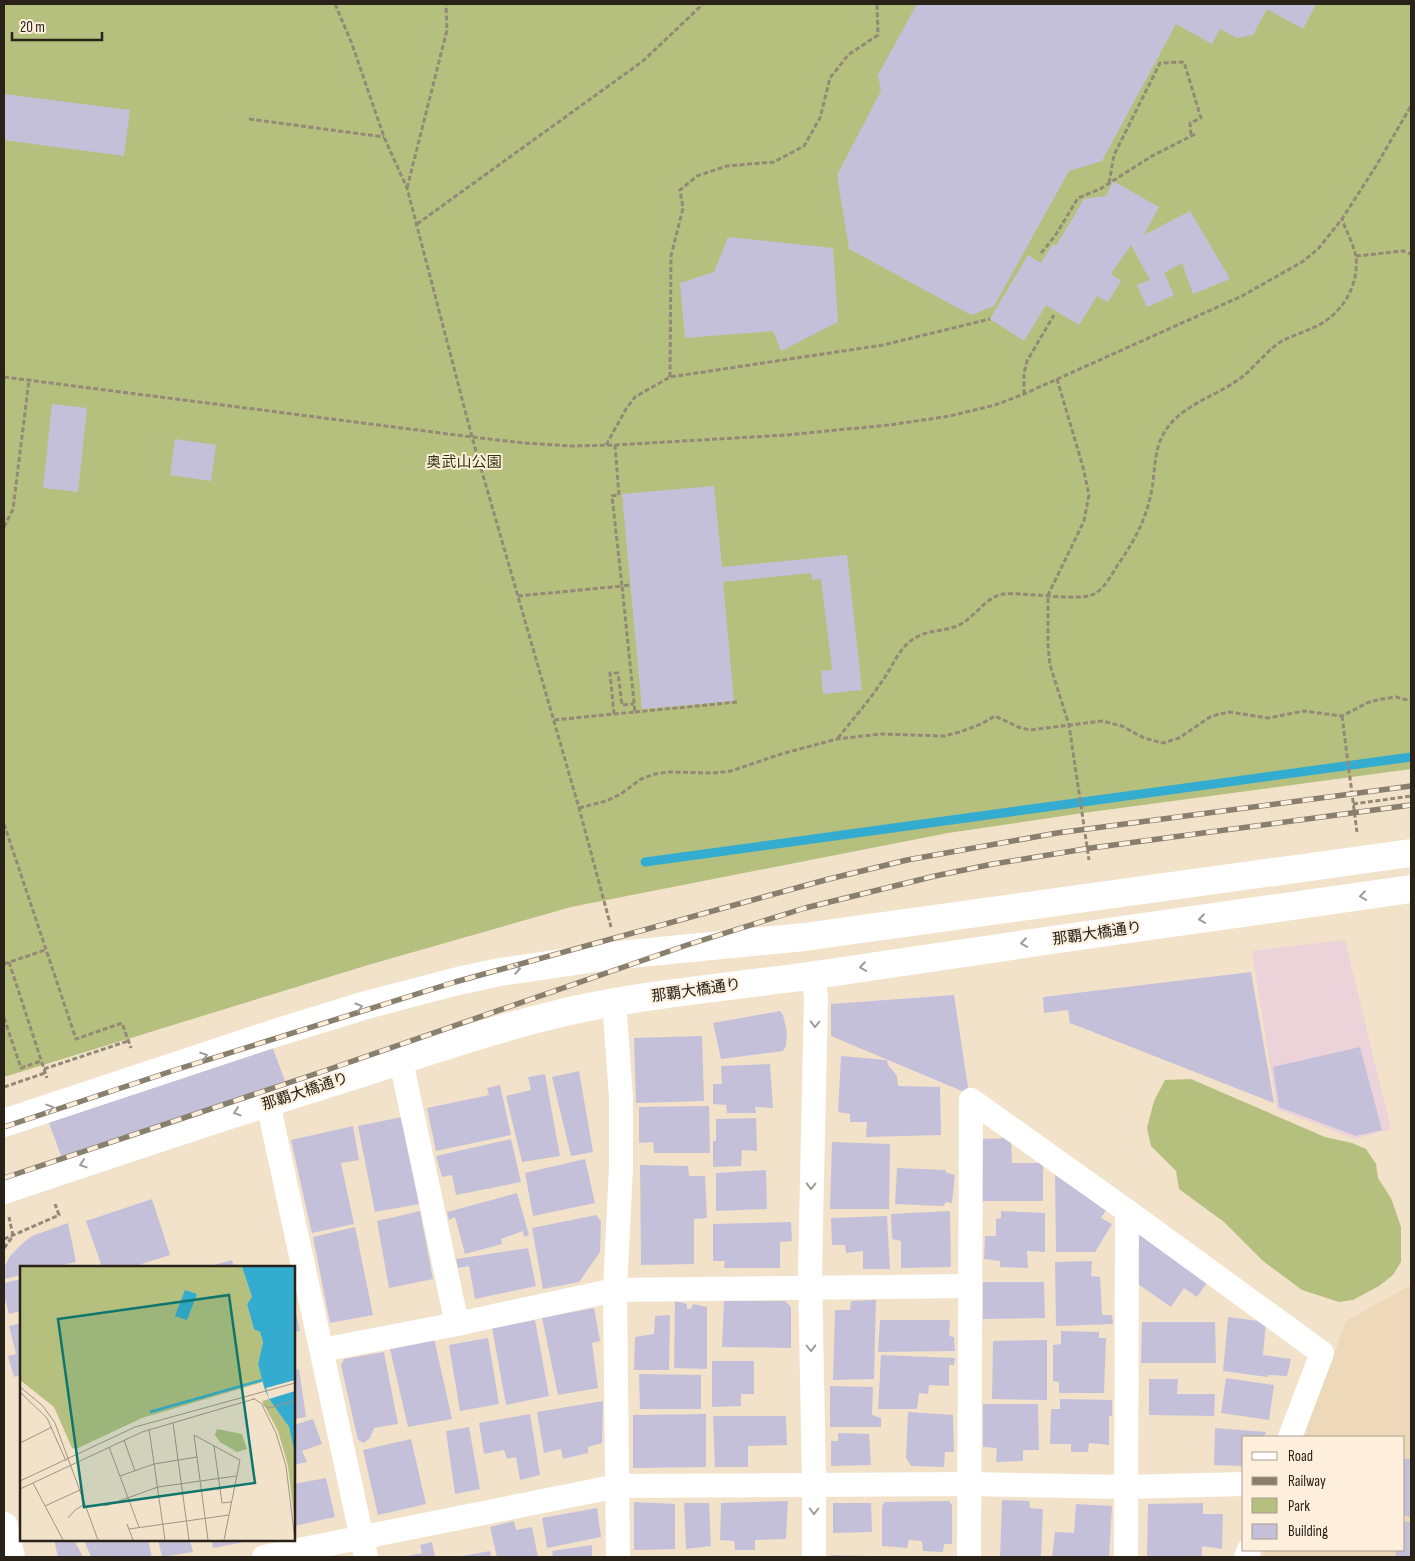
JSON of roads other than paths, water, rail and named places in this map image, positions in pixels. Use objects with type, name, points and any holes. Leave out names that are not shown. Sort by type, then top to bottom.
[{"type":"main road","points":[[4,1123],[366,1005],[500,972],[609,956],[804,937],[1411,853]]},
{"type":"main road","name":"那覇大橋通り","points":[[4,1190],[268,1102],[492,1031],[556,1014],[614,1002],[713,987],[813,975],[1411,889]]},
{"type":"street","points":[[813,975],[816,997],[810,1287],[814,1557]]},
{"type":"street","points":[[614,1002],[621,1096],[615,1290],[618,1557]]},
{"type":"street","points":[[401,1060],[457,1324]]},
{"type":"street","points":[[968,1557],[971,1100],[1322,1353],[1290,1436]]},
{"type":"street","points":[[268,1102],[364,1548]]},
{"type":"street","points":[[1126,1557],[1127,1211]]},
{"type":"street","points":[[322,1350],[457,1324],[615,1290],[970,1286]]},
{"type":"street","points":[[264,1557],[364,1548],[618,1486],[969,1484],[1126,1486],[1242,1484]]},
{"type":"waterway","points":[[645,862],[1411,757]]},
{"type":"railway","points":[[4,1127],[175,1070],[455,982],[829,879],[907,860],[1057,833],[1411,786]]},
{"type":"railway","points":[[4,1178],[327,1070],[687,945],[805,908],[935,876],[993,864],[1091,848],[1411,805]]},
{"type":"park label","name":"奥武山公園","points":[[464,462]]}]
